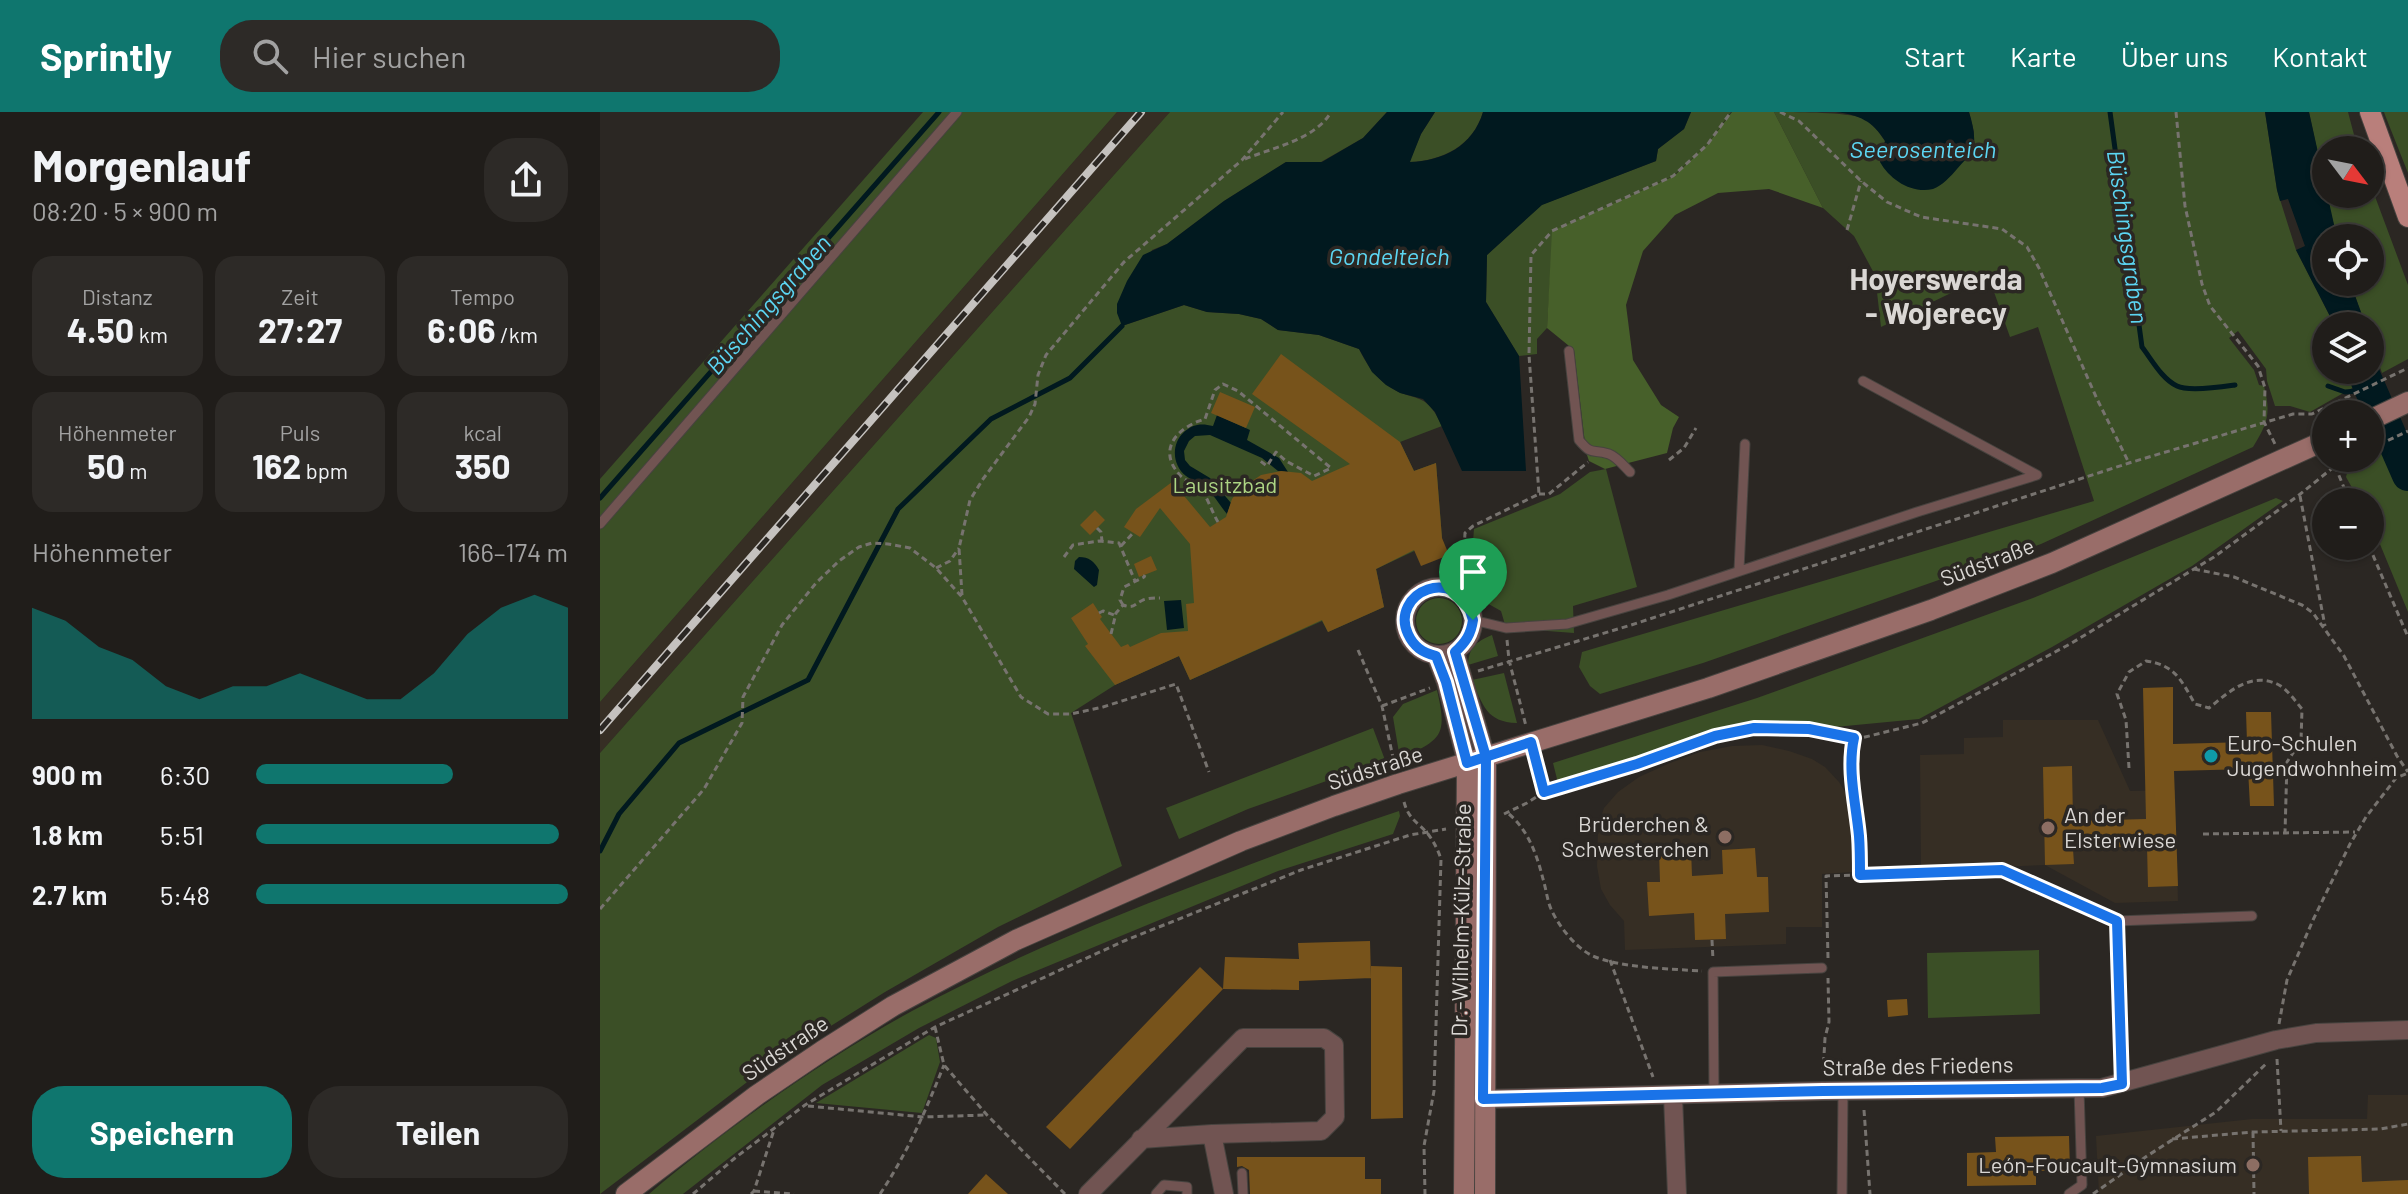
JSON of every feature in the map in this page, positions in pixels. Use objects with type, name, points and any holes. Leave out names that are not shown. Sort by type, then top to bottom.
[{"type":"main road","points":[[2370,112],[2408,217]]},
{"type":"main road","points":[[2384,413],[2408,402]]},
{"type":"main road","name":"Südstraße","points":[[626,1194],[757,1095],[822,1051],[893,1006],[1016,940],[1241,841],[1398,784],[1708,688],[1931,610],[2052,563],[2312,446]]},
{"type":"main road","name":"Dr.-Wilhelm-Külz-Straße","points":[[1477,760],[1487,819],[1483,1099],[1485,1194]]},
{"type":"main road","name":"Dr.-Wilhelm-Külz-Straße","points":[[1464,1194],[1477,760]]},
{"type":"street","points":[[1429,588],[1451,589],[1470,607],[1472,631],[1455,652],[1436,656],[1423,652],[1412,643],[1405,628],[1406,610],[1412,600],[1429,588]]},
{"type":"street","name":"Dr.-Wilhelm-Külz-Straße","points":[[1455,652],[1477,760]]},
{"type":"street","name":"Dr.-Wilhelm-Külz-Straße","points":[[1436,656],[1477,760]]},
{"type":"street","name":"Straße des Friedens","points":[[1483,1099],[2102,1088],[2276,1040],[2316,1033],[2408,1030]]},
{"type":"street","points":[[1088,1194],[1141,1139],[1243,1038],[1324,1038],[1334,1045],[1335,1117],[1321,1131],[1141,1139]]},
{"type":"street","points":[[1664,1096],[1677,1194]]},
{"type":"street","points":[[1212,1134],[1224,1194]]},
{"type":"lane","points":[[600,524],[957,112]]},
{"type":"lane","points":[[1569,351],[1579,440],[1594,453],[1608,453],[1630,472]]},
{"type":"lane","points":[[1473,620],[1506,628],[1567,624],[2037,475],[1863,381]]},
{"type":"lane","points":[[1739,570],[1745,444]]},
{"type":"lane","points":[[2122,1084],[2117,921],[2252,916]]},
{"type":"lane","points":[[1714,1094],[1713,972],[1822,968]]},
{"type":"lane","points":[[2069,1194],[2082,1185],[2079,1089]]},
{"type":"lane","points":[[1842,1194],[1843,1092]]},
{"type":"lane","points":[[1242,1173],[1243,1194]]},
{"type":"lane","points":[[1156,1194],[1164,1185],[1187,1187],[1187,1194]]},
{"type":"path","points":[[962,597],[959,548],[970,500],[1029,417],[1035,404],[1038,375],[1046,355],[1124,262],[1242,160],[1283,112]]},
{"type":"path","points":[[1242,160],[1302,137],[1319,126],[1331,112]]},
{"type":"path","points":[[1539,494],[1529,355],[1531,255],[1552,231],[1673,176],[1707,145],[1731,112]]},
{"type":"path","points":[[1780,112],[1799,121],[1887,202],[1921,217],[2002,229],[2027,247],[2129,463]]},
{"type":"path","points":[[2176,112],[2185,206],[2202,284],[2210,306],[2258,366],[2265,388],[2264,422],[2282,459]]},
{"type":"path","points":[[1847,230],[1861,181]]},
{"type":"path","points":[[1544,792],[1509,660],[1628,626],[2129,463],[2293,414],[2312,414],[2408,368]]},
{"type":"path","points":[[1218,522],[1199,487],[1177,473],[1171,460],[1171,447],[1175,435],[1184,427],[1205,419],[1215,390],[1223,384],[1238,391],[1331,468],[1314,476],[1276,452],[1267,466],[1259,460]]},
{"type":"path","points":[[1669,460],[1684,448],[1696,428]]},
{"type":"path","points":[[2384,442],[2408,431]]},
{"type":"path","points":[[1462,585],[1465,533],[1473,526],[1539,494],[1549,494],[1594,453]]},
{"type":"path","points":[[1853,740],[1922,723],[2070,644],[2194,569],[2328,472]]},
{"type":"path","points":[[2299,495],[2325,629]]},
{"type":"path","points":[[1097,528],[1102,541]]},
{"type":"path","points":[[1121,546],[1133,533]]},
{"type":"path","points":[[1064,557],[1073,545],[1102,541],[1119,543],[1135,581]]},
{"type":"path","points":[[600,909],[704,789],[742,723],[743,697],[782,625],[808,592],[847,555],[872,543],[910,548],[936,568],[962,597],[1021,697],[1048,714],[1071,714],[1103,707],[1176,684],[1209,772]]},
{"type":"path","points":[[936,568],[950,561],[959,548]]},
{"type":"path","points":[[2375,560],[2408,637]]},
{"type":"path","points":[[2194,569],[2234,577],[2302,605],[2313,613],[2344,656],[2408,773],[2396,778],[2366,817],[2313,920],[2287,980],[2276,1040]]},
{"type":"path","points":[[1145,575],[1124,587],[1120,600],[1123,605],[1130,608],[1144,600],[1160,598]]},
{"type":"path","points":[[1111,634],[1123,605]]},
{"type":"path","points":[[1099,613],[1103,611],[1116,616]]},
{"type":"path","points":[[1358,650],[1382,706]]},
{"type":"path","points":[[2129,768],[2126,720],[2117,694],[2129,672],[2146,661],[2163,664],[2179,676],[2195,704],[2209,708],[2236,686],[2257,679],[2282,686],[2302,709],[2301,741],[2287,762],[2285,833]]},
{"type":"path","points":[[1487,819],[1508,813],[1544,792],[1715,736],[1754,728],[1809,729],[1854,738],[1852,783],[1859,835],[1860,875]]},
{"type":"path","points":[[1508,813],[1518,821],[1539,862],[1550,908],[1574,941],[1591,955],[1713,972],[1712,940]]},
{"type":"path","points":[[693,1194],[805,1105],[935,1027],[1124,941],[1223,900],[1315,866],[1427,832],[1441,859],[1441,873],[1434,1091],[1424,1146],[1425,1194]]},
{"type":"path","points":[[2203,834],[2357,832]]},
{"type":"path","points":[[1823,1091],[1825,1038],[1829,1022],[1826,876],[2002,870],[2117,921]]},
{"type":"path","points":[[1610,960],[1653,1077],[1664,1096]]},
{"type":"path","points":[[935,1027],[944,1065],[1062,1193]]},
{"type":"path","points":[[2093,1194],[2216,1112],[2277,1051],[2281,1131]]},
{"type":"path","points":[[880,1194],[923,1117],[944,1065]]},
{"type":"path","points":[[1863,1091],[1870,1194]]},
{"type":"path","points":[[805,1105],[923,1117],[987,1115]]},
{"type":"path","points":[[2172,1139],[2253,1132],[2380,1129],[2408,1124]]},
{"type":"path","points":[[774,1129],[752,1192],[794,1194]]},
{"type":"path","points":[[2253,1132],[2254,1194]]},
{"type":"shaded area","points":[[1117,112],[1170,112],[600,753],[600,702]]},
{"type":"shaded area","name":"An der Elsterwiese","points":[[2003,720],[2098,720],[2130,791],[2175,790],[2178,901],[2115,903],[2045,865],[1921,870],[1920,755],[1964,754],[1964,738],[2003,737]]},
{"type":"shaded area","name":"Brüderchen & Schwesterchen","points":[[1762,745],[1812,759],[1825,767],[1849,798],[1853,823],[1853,872],[1822,874],[1822,927],[1786,927],[1786,944],[1625,950],[1624,921],[1601,889],[1597,866],[1598,826],[1604,808],[1618,792],[1639,777],[1670,763],[1700,752]]},
{"type":"shaded area","name":"León-Foucault-Gymnasium","points":[[2368,1095],[2408,1095],[2408,1194],[2099,1194],[2096,1136],[2252,1119],[2367,1119]]},
{"type":"green space","points":[[923,112],[1117,112],[600,702],[600,479]]},
{"type":"green space","points":[[1170,112],[1387,112],[1363,138],[1321,162],[1286,162],[1224,201],[1167,244],[1152,250],[1122,326],[1184,305],[1207,312],[1261,319],[1278,330],[1319,335],[1359,349],[1378,378],[1396,391],[1424,401],[1442,426],[1400,442],[1414,471],[1436,463],[1442,538],[1376,569],[1384,607],[1328,632],[1322,621],[1190,680],[1179,656],[1115,685],[1071,713],[1122,866],[998,927],[885,992],[775,1061],[600,1194],[600,753]]},
{"type":"green space","points":[[1435,112],[1483,112],[1472,134],[1455,149],[1433,159],[1409,162],[1421,134]]},
{"type":"green space","points":[[1691,112],[1731,112],[1707,145],[1673,176],[1553,231],[1547,328],[1537,339],[1537,354],[1519,356],[1486,302],[1487,255],[1541,205],[1656,161],[1658,149],[1684,129]]},
{"type":"green space","points":[[1732,112],[1774,112],[1823,208],[1769,189],[1718,193],[1675,215],[1643,251],[1626,305],[1633,360],[1661,405],[1679,417],[1667,453],[1605,469],[1589,461],[1586,452],[1574,350],[1547,328],[1552,231],[1674,176],[1707,145]]},
{"type":"green space","points":[[1774,112],[1832,113],[1863,118],[1876,128],[1885,141],[1881,151],[1974,146],[1969,112],[2265,112],[2277,190],[2296,250],[2312,281],[2312,296],[2320,296],[2328,312],[2312,312],[2312,384],[2359,384],[2331,400],[2312,400],[2310,412],[2290,406],[2275,406],[2266,369],[2238,331],[2229,338],[2254,370],[2259,385],[2264,386],[2268,411],[2253,447],[2041,544],[1703,663],[1600,694],[1590,686],[1579,667],[1582,652],[2094,501],[2038,327],[2010,337],[1988,275],[1881,327],[1875,275],[1854,236],[1823,208]]},
{"type":"green space","points":[[2309,112],[2348,112],[2354,136],[2314,136]]},
{"type":"green space","points":[[2384,112],[2408,112],[2408,173],[2385,115]]},
{"type":"green space","points":[[2330,208],[2379,208],[2408,285],[2408,359],[2384,372],[2384,312],[2361,312],[2355,296],[2384,296],[2384,224],[2334,224]]},
{"type":"green space","points":[[2408,440],[2408,612],[2384,554],[2384,488],[2352,488],[2346,477],[2347,472],[2384,472],[2384,452]]},
{"type":"green space","points":[[1606,469],[1637,587],[1573,606],[1574,633],[1506,628],[1501,611],[1485,602],[1492,567],[1472,554],[1474,529],[1560,494],[1590,472]]},
{"type":"green space","points":[[2276,498],[2283,501],[2192,566],[1919,719],[1835,727],[1754,724],[1558,783],[1553,763],[1757,698],[2033,598]]},
{"type":"green space","points":[[1439,598],[1455,605],[1462,621],[1455,637],[1439,644],[1423,637],[1416,621],[1423,605]]},
{"type":"green space","points":[[1492,635],[1498,656],[1468,665],[1474,646]]},
{"type":"green space","points":[[1504,673],[1517,723],[1492,716],[1472,680]]},
{"type":"green space","points":[[1437,690],[1442,718],[1438,735],[1433,741],[1400,759],[1393,717],[1403,704]]},
{"type":"green space","points":[[1373,728],[1385,760],[1248,809],[1179,839],[1166,808]]},
{"type":"green space","points":[[1399,811],[1393,834],[1278,871],[1012,981],[919,1028],[822,1085],[683,1194],[649,1194],[710,1144],[810,1073],[878,1030],[950,991],[1068,936],[1147,904]]},
{"type":"green space","points":[[2039,950],[2040,1014],[1928,1018],[1927,953]]},
{"type":"green space","points":[[929,1035],[936,1038],[940,1062],[922,1113],[816,1103]]},
{"type":"water","name":"Gondelteich","points":[[1387,112],[1435,112],[1421,134],[1410,162],[1434,159],[1455,149],[1472,134],[1483,112],[1691,112],[1684,129],[1658,149],[1656,161],[1542,205],[1487,255],[1486,302],[1519,356],[1526,471],[1462,471],[1435,412],[1423,399],[1400,393],[1386,385],[1372,372],[1359,349],[1319,335],[1278,330],[1261,319],[1207,312],[1184,305],[1122,326],[1117,304],[1143,255],[1167,244],[1224,201],[1286,162],[1322,162],[1363,138]]},
{"type":"water","name":"Seerosenteich","points":[[1836,112],[1969,112],[1974,143],[1967,157],[1943,183],[1933,189],[1917,189],[1902,184],[1884,169],[1880,162],[1885,141],[1876,128],[1858,117]]},
{"type":"water","points":[[2265,112],[2309,112],[2314,136],[2312,208],[2330,208],[2334,224],[2312,224],[2312,281],[2296,250],[2305,246],[2288,199],[2280,201]]},
{"type":"water","points":[[2320,296],[2355,296],[2361,312],[2328,312]]},
{"type":"water","points":[[1217,415],[1250,430],[1247,440],[1279,458],[1288,472],[1278,471],[1262,458],[1210,435],[1195,436],[1184,451],[1185,460],[1210,478],[1231,503],[1227,514],[1207,489],[1181,471],[1175,454],[1177,442],[1184,432],[1197,425],[1213,426]]},
{"type":"water","points":[[1079,557],[1091,560],[1099,570],[1094,587],[1074,569]]},
{"type":"water","points":[[1181,600],[1184,628],[1167,630],[1164,601]]},
{"type":"building","name":"Lausitzbad","points":[[1281,354],[1400,442],[1414,471],[1436,463],[1442,538],[1449,555],[1421,566],[1414,550],[1376,569],[1384,607],[1328,632],[1322,620],[1190,680],[1179,656],[1115,685],[1085,646],[1088,644],[1071,618],[1093,603],[1102,617],[1100,619],[1121,647],[1128,644],[1130,647],[1161,633],[1188,631],[1186,604],[1194,603],[1190,544],[1160,508],[1140,537],[1124,527],[1136,509],[1176,479],[1175,485],[1210,527],[1226,517],[1232,499],[1239,490],[1261,475],[1281,471],[1301,473],[1312,481],[1350,464],[1252,394]]},
{"type":"building","points":[[1220,392],[1255,407],[1246,428],[1211,413]]},
{"type":"building","points":[[1095,510],[1105,520],[1090,535],[1080,525]]},
{"type":"building","points":[[1151,556],[1157,570],[1139,577],[1134,564]]},
{"type":"building","points":[[2173,687],[2173,744],[2247,742],[2246,712],[2271,712],[2274,806],[2250,806],[2248,769],[2174,771],[2178,886],[2148,887],[2147,846],[2073,849],[2074,864],[2045,865],[2043,767],[2072,766],[2073,821],[2146,819],[2143,688]]},
{"type":"building","points":[[1755,848],[1757,877],[1768,877],[1769,912],[1725,914],[1726,939],[1695,940],[1694,913],[1649,916],[1647,882],[1660,882],[1659,850],[1691,849],[1692,876],[1723,874],[1722,850]]},
{"type":"building","points":[[1370,941],[1371,978],[1299,981],[1299,990],[1223,989],[1225,957],[1299,959],[1298,943]]},
{"type":"building","points":[[1371,966],[1402,967],[1403,1118],[1371,1119]]},
{"type":"building","points":[[1200,967],[1223,989],[1070,1149],[1046,1127]]},
{"type":"building","points":[[1907,999],[1908,1015],[1888,1017],[1887,1000]]},
{"type":"building","points":[[2069,1136],[2070,1170],[2036,1171],[2036,1185],[1967,1186],[1967,1153],[1996,1152],[1995,1137]]},
{"type":"building","points":[[2361,1156],[2362,1182],[2408,1180],[2408,1194],[2309,1194],[2308,1157]]},
{"type":"building","points":[[1237,1157],[1365,1157],[1365,1179],[1381,1179],[1381,1194],[1250,1194],[1249,1170],[1237,1167]]},
{"type":"building","points":[[986,1174],[1008,1194],[968,1194]]},
{"type":"waterway","name":"Büschingsgraben","points":[[600,498],[939,112]]},
{"type":"waterway","name":"Büschingsgraben","points":[[2110,112],[2142,347],[2162,374],[2177,386],[2197,389],[2235,385]]},
{"type":"waterway","points":[[600,851],[619,814],[679,743],[808,680],[898,509],[991,419],[1070,378],[1122,326]]},
{"type":"waterway","points":[[2368,384],[2408,475]]},
{"type":"waterway","name":"Büschingsgraben","points":[[2328,386],[2345,392],[2369,390]]},
{"type":"railway","points":[[600,730],[1141,112]]},
{"type":"place","name":"Euro-Schulen Jugendwohnheim","points":[[2211,756]]},
{"type":"place","name":"An der Elsterwiese","points":[[2048,828]]},
{"type":"place","name":"Brüderchen & Schwesterchen","points":[[1725,837]]},
{"type":"place","name":"León-Foucault-Gymnasium","points":[[2253,1165]]},
{"type":"district","name":"Hoyerswerda - Wojerecy","points":[[1936,297]]},
{"type":"route","points":[[1473,620],[1470,607],[1463,598],[1451,589],[1438,587],[1429,588],[1412,600],[1405,618],[1405,628],[1412,643],[1423,652],[1436,656],[1467,763],[1486,757],[1531,742],[1544,792],[1715,736],[1754,728],[1809,729],[1854,738],[1852,783],[1859,835],[1860,875],[2002,870],[2117,921],[2122,1084],[2102,1088],[1483,1099],[1486,757],[1455,652],[1472,631],[1473,620]]}]
